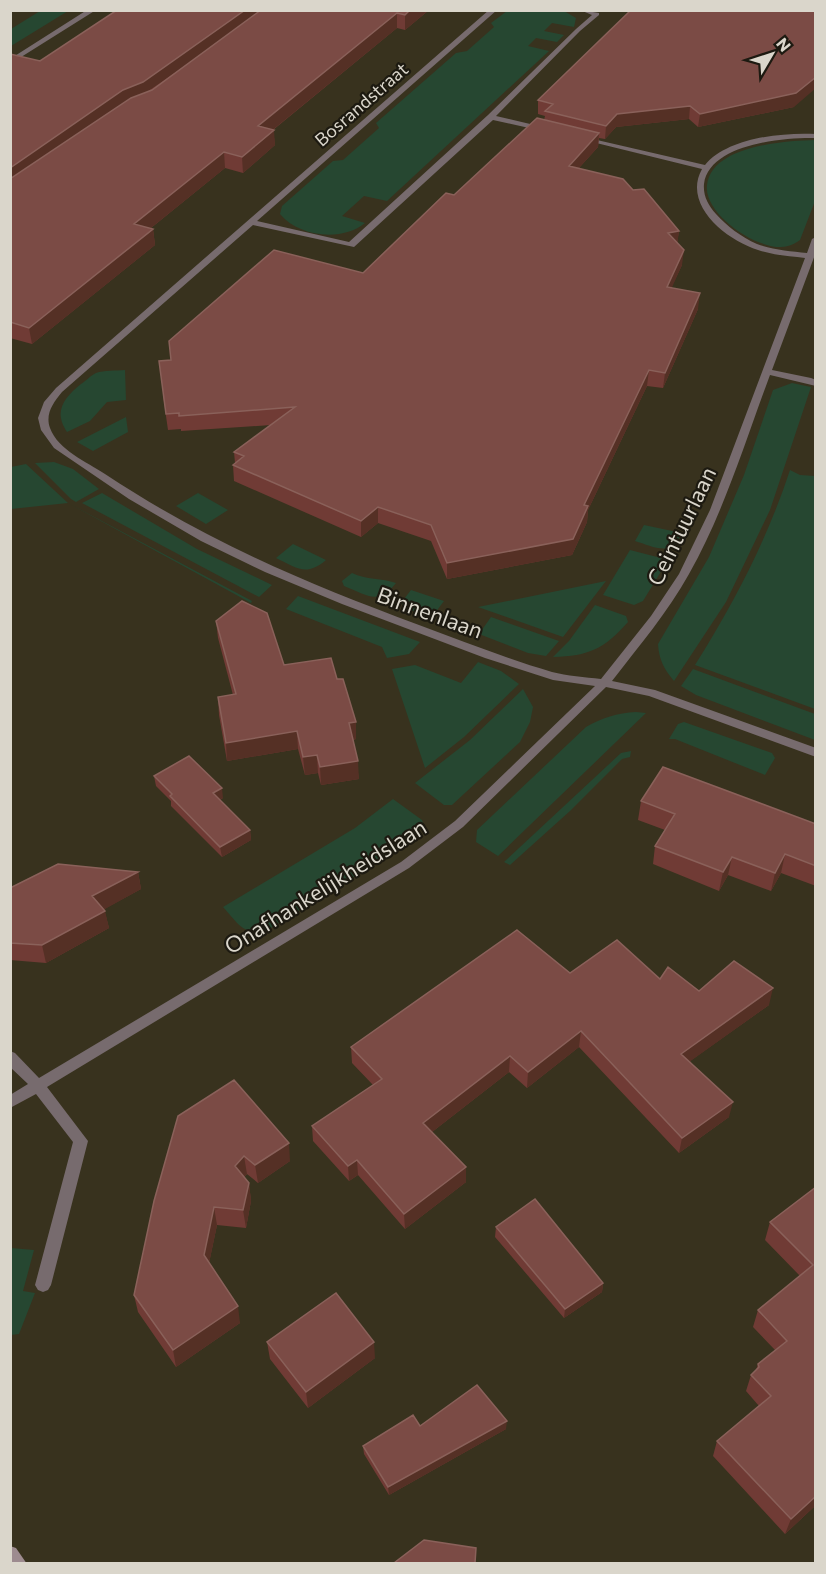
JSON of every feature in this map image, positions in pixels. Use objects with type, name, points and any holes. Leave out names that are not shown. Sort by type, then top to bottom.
[{"type":"main road","points":[[10,1554],[19,1563]]},
{"type":"street","points":[[10,62],[93,10]]},
{"type":"street","name":"Bosrandstraat","points":[[57,446],[46,430],[43,418],[49,402],[160,299],[494,10]]},
{"type":"street","points":[[250,222],[351,245],[491,117],[597,14],[583,10]]},
{"type":"street","points":[[491,117],[549,131]]},
{"type":"street","points":[[572,136],[705,167]]},
{"type":"street","points":[[808,256],[758,248],[730,232],[708,212],[699,196],[699,183],[705,167],[732,149],[785,137],[816,136]]},
{"type":"street","name":"Ceintuurlaan","points":[[604,683],[651,625],[684,574],[715,510],[816,238]]},
{"type":"street","points":[[766,372],[816,383]]},
{"type":"street","name":"Binnenlaan","points":[[57,446],[133,497],[205,539],[269,570],[346,602],[489,655],[554,676],[651,693],[816,753]]},
{"type":"street","name":"Onafhankelijkheidslaan","points":[[10,1102],[405,865],[459,824],[604,683]]},
{"type":"street","points":[[10,1057],[38,1086],[81,1141],[43,1285]]},
{"type":"green space","points":[[40,11],[68,11],[11,46],[11,29]]},
{"type":"green space","points":[[507,11],[564,11],[576,18],[574,27],[552,23],[544,31],[564,35],[557,42],[536,38],[528,46],[549,51],[387,201],[364,196],[342,216],[365,223],[356,229],[333,235],[309,232],[288,222],[280,214],[282,206],[333,161],[343,160],[379,128],[376,123],[456,53],[467,51],[494,27],[491,23]]},
{"type":"green space","points":[[815,140],[815,201],[800,240],[788,246],[777,247],[764,244],[736,230],[714,208],[708,197],[707,185],[712,172],[722,161],[735,153],[769,144]]},
{"type":"green space","points":[[125,370],[126,400],[107,402],[90,421],[67,432],[61,418],[61,411],[62,405],[70,394],[96,373]]},
{"type":"green space","points":[[792,383],[811,387],[770,510],[726,602],[674,681],[663,664],[658,644],[709,557],[744,475],[773,390]]},
{"type":"green space","points":[[126,417],[128,432],[93,451],[77,442]]},
{"type":"green space","points":[[54,462],[73,469],[99,489],[76,502],[71,499],[35,463]]},
{"type":"green space","points":[[26,464],[68,503],[11,509],[11,467]]},
{"type":"green space","points":[[790,470],[800,475],[815,476],[815,709],[695,665],[723,618],[760,546]]},
{"type":"green space","points":[[102,493],[197,549],[272,585],[259,597],[82,503]]},
{"type":"green space","points":[[198,493],[228,510],[206,524],[176,506]]},
{"type":"green space","points":[[68,503],[252,601],[251,603]]},
{"type":"green space","points":[[644,525],[677,532],[680,537],[671,547],[666,548],[635,541]]},
{"type":"green space","points":[[293,544],[326,560],[313,568],[301,569],[276,558]]},
{"type":"green space","points":[[630,550],[661,558],[665,565],[643,601],[634,605],[603,595]]},
{"type":"green space","points":[[352,573],[396,583],[384,594],[366,595],[344,586],[342,581]]},
{"type":"green space","points":[[606,581],[563,637],[478,607]]},
{"type":"green space","points":[[411,590],[444,601],[432,617],[406,609],[401,603]]},
{"type":"green space","points":[[298,596],[420,642],[409,654],[387,658],[382,647],[286,609]]},
{"type":"green space","points":[[595,605],[626,616],[628,622],[611,639],[595,649],[577,655],[553,657],[569,641]]},
{"type":"green space","points":[[491,617],[559,641],[546,656],[528,653],[479,634]]},
{"type":"green space","points":[[478,662],[501,671],[519,684],[464,737],[425,768],[392,669],[415,665],[461,683]]},
{"type":"green space","points":[[693,669],[815,714],[815,740],[696,695],[681,686]]},
{"type":"green space","points":[[523,689],[533,707],[530,722],[520,742],[452,805],[444,805],[415,783],[470,740]]},
{"type":"green space","points":[[636,712],[646,713],[498,856],[476,842],[477,830],[586,727],[610,716]]},
{"type":"green space","points":[[684,722],[772,753],[775,758],[765,775],[675,739],[669,739],[678,724]]},
{"type":"green space","points":[[631,751],[630,757],[622,759],[570,811],[510,865],[504,862],[621,753]]},
{"type":"green space","points":[[393,799],[422,820],[424,826],[360,873],[266,931],[246,929],[237,923],[223,907],[355,828]]},
{"type":"green space","points":[[11,1248],[34,1250],[23,1291],[35,1293],[19,1334],[11,1335]]},
{"type":"building","points":[[117,10],[245,10],[143,82],[123,90],[10,168],[10,54],[40,61]]},
{"type":"building","points":[[261,10],[410,10],[405,15],[397,13],[258,126],[274,130],[242,157],[224,152],[134,224],[153,229],[29,328],[10,322],[10,179],[131,98],[152,90]]},
{"type":"building","points":[[631,10],[816,10],[816,77],[796,93],[700,114],[690,106],[617,114],[606,126],[545,111],[553,104],[538,100]]},
{"type":"building","points":[[537,118],[599,133],[569,166],[623,179],[633,190],[644,189],[679,231],[668,233],[684,250],[667,287],[700,293],[665,373],[649,370],[584,505],[588,506],[573,539],[447,563],[431,525],[378,507],[361,521],[233,465],[244,456],[234,452],[295,407],[179,416],[179,413],[166,414],[159,361],[171,360],[169,341],[274,250],[363,273],[446,193],[454,195]]},
{"type":"building","points":[[242,601],[267,613],[284,665],[331,658],[337,679],[343,679],[356,722],[349,723],[358,761],[320,767],[317,755],[303,757],[297,731],[226,743],[218,697],[236,694],[216,621]]},
{"type":"building","points":[[189,756],[222,788],[213,793],[250,830],[220,847],[170,796],[172,794],[154,776]]},
{"type":"building","points":[[663,767],[816,824],[816,866],[785,854],[775,873],[732,857],[723,872],[655,846],[675,814],[641,801]]},
{"type":"building","points":[[58,864],[138,872],[92,896],[105,911],[42,945],[10,943],[10,888]]},
{"type":"building","points":[[517,930],[570,973],[617,940],[660,979],[668,967],[699,991],[734,961],[773,988],[681,1054],[733,1102],[682,1138],[581,1031],[528,1072],[510,1056],[423,1123],[466,1167],[404,1214],[357,1160],[348,1166],[312,1126],[382,1079],[351,1047]]},
{"type":"building","points":[[234,1080],[289,1143],[255,1165],[244,1156],[235,1166],[249,1183],[243,1210],[214,1207],[204,1255],[238,1306],[173,1350],[134,1295],[154,1201],[178,1116]]},
{"type":"building","points":[[816,1187],[816,1496],[791,1519],[717,1441],[771,1396],[751,1375],[759,1367],[758,1364],[787,1341],[758,1310],[813,1265],[770,1222]]},
{"type":"building","points":[[535,1199],[603,1283],[565,1309],[496,1227]]},
{"type":"building","points":[[336,1293],[374,1342],[306,1392],[267,1342]]},
{"type":"building","points":[[477,1385],[507,1421],[388,1487],[363,1446],[413,1415],[420,1426]]},
{"type":"building","points":[[424,1540],[476,1548],[475,1563],[394,1563]]}]
